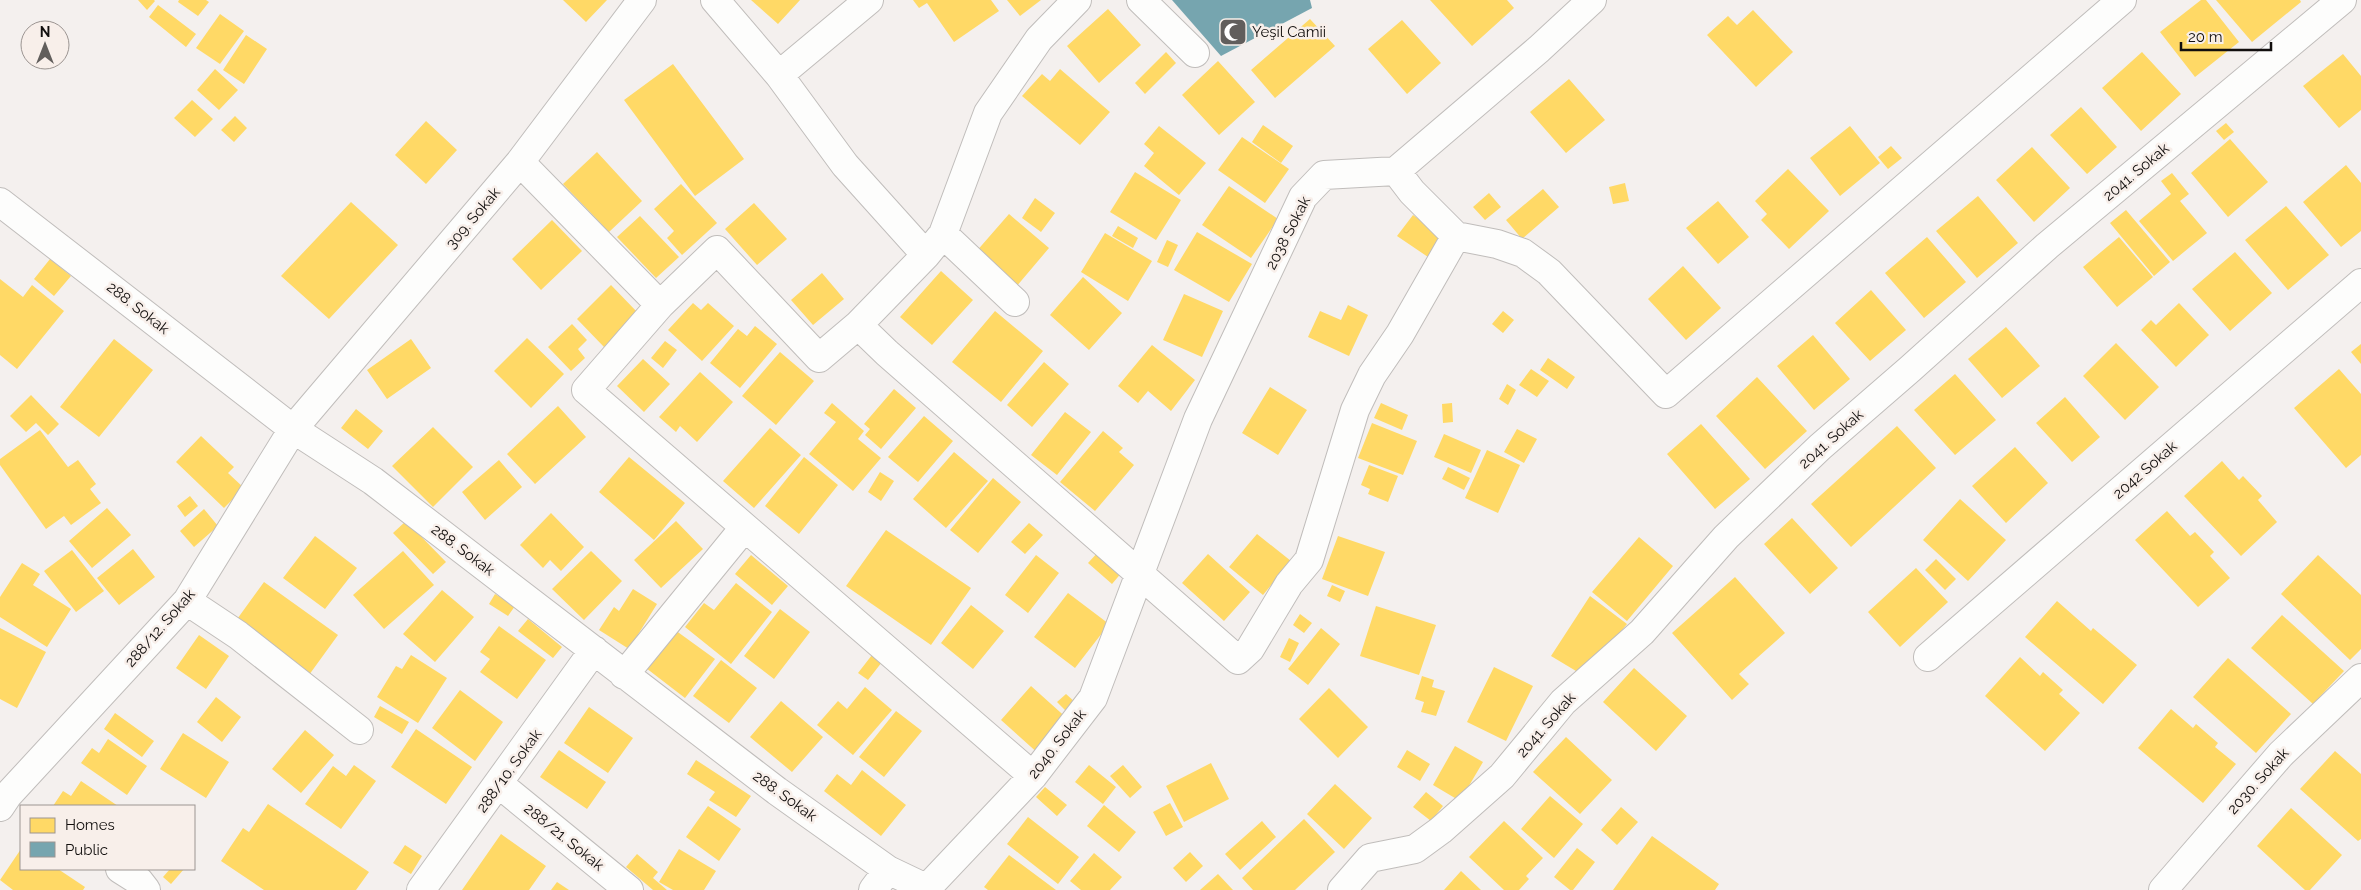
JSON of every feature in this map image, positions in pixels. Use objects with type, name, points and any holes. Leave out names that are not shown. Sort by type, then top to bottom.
[{"type":"street","name":"309. Sokak","points":[[293,429],[520,162],[642,0]]},
{"type":"street","points":[[715,0],[779,75],[845,165],[926,255]]},
{"type":"street","points":[[779,75],[869,0]]},
{"type":"street","points":[[1032,776],[586,390],[660,304],[717,250],[819,358],[858,325],[926,255],[943,234],[988,113],[1039,39],[1076,0]]},
{"type":"street","points":[[1141,0],[1195,53]]},
{"type":"street","points":[[1592,0],[1539,49],[1396,172],[1412,192],[1456,236],[1497,244],[1523,253],[1550,272],[1628,357],[1666,394],[2122,0]]},
{"type":"street","name":"2041. Sokak","points":[[1342,890],[1370,858],[1415,848],[1441,830],[1502,776],[1563,702],[1642,632],[1726,537],[1820,447],[2047,246],[2342,0]]},
{"type":"street","points":[[520,162],[660,304]]},
{"type":"street","name":"2038 Sokak","points":[[1141,573],[1198,419],[1303,197],[1324,176],[1396,172]]},
{"type":"street","name":"288. Sokak","points":[[0,203],[293,429],[373,481],[594,650],[777,791],[881,880],[929,889]]},
{"type":"street","points":[[943,234],[1015,302]]},
{"type":"street","points":[[858,325],[894,359],[1141,573],[1238,660],[1250,649],[1289,584],[1309,560],[1355,410],[1372,375],[1400,334],[1456,236]]},
{"type":"street","name":"2042 Sokak","points":[[1928,657],[2361,283]]},
{"type":"street","name":"288/12. Sokak","points":[[8,800],[187,601],[293,429]]},
{"type":"street","points":[[624,675],[744,528]]},
{"type":"street","name":"2040. Sokak","points":[[929,889],[1032,776],[1093,698],[1141,573]]},
{"type":"street","points":[[187,601],[238,635],[359,730]]},
{"type":"street","name":"288/10. Sokak","points":[[421,890],[594,650]]},
{"type":"street","name":"2030. Sokak","points":[[2163,890],[2281,754],[2361,678]]},
{"type":"street","name":"288/21. Sokak","points":[[499,784],[629,890]]},
{"type":"street","points":[[122,870],[139,881],[146,890]]},
{"type":"building: Homes","points":[[138,0],[154,0],[155,1],[147,10]]},
{"type":"building: Homes","points":[[179,0],[206,0],[209,2],[198,16],[178,2]]},
{"type":"building: Homes","points":[[563,0],[607,0],[586,22]]},
{"type":"building: Homes","points":[[751,0],[800,0],[778,24]]},
{"type":"building: Homes","points":[[913,0],[991,0],[999,11],[954,42],[927,3],[919,8]]},
{"type":"building: Homes","points":[[1007,0],[1041,0],[1020,16]]},
{"type":"building: Homes","points":[[1430,0],[1507,0],[1514,8],[1472,46]]},
{"type":"building: Homes","points":[[2201,0],[2206,0],[2239,42],[2195,77],[2160,32]]},
{"type":"building: Homes","points":[[2216,0],[2300,0],[2301,2],[2252,42]]},
{"type":"building: Homes","points":[[158,5],[196,34],[186,47],[149,17]]},
{"type":"building: Homes","points":[[1108,9],[1141,45],[1099,83],[1067,46]]},
{"type":"building: Homes","points":[[1753,10],[1793,52],[1756,87],[1707,35],[1728,16],[1737,25]]},
{"type":"building: Homes","points":[[220,14],[244,31],[220,64],[196,48]]},
{"type":"building: Homes","points":[[1310,19],[1335,46],[1275,98],[1251,70]]},
{"type":"building: Homes","points":[[1402,20],[1441,63],[1407,94],[1368,49]]},
{"type":"building: Homes","points":[[246,35],[267,49],[244,84],[223,70]]},
{"type":"building: Homes","points":[[1166,52],[1176,63],[1145,94],[1135,83]]},
{"type":"building: Homes","points":[[2142,52],[2181,94],[2141,131],[2102,88]]},
{"type":"building: Homes","points":[[2343,54],[2361,76],[2361,110],[2339,128],[2303,86]]},
{"type":"building: Homes","points":[[1218,61],[1255,102],[1219,135],[1182,95]]},
{"type":"building: Homes","points":[[673,64],[744,159],[695,196],[624,100]]},
{"type":"building: Homes","points":[[215,69],[238,90],[219,110],[197,90]]},
{"type":"building: Homes","points":[[1060,69],[1110,112],[1080,145],[1022,96],[1042,74],[1050,81]]},
{"type":"building: Homes","points":[[1569,79],[1605,120],[1566,153],[1530,112]]},
{"type":"building: Homes","points":[[192,100],[213,119],[195,137],[174,118]]},
{"type":"building: Homes","points":[[2081,107],[2117,147],[2087,174],[2050,135]]},
{"type":"building: Homes","points":[[235,116],[247,128],[234,142],[221,130]]},
{"type":"building: Homes","points":[[426,121],[457,150],[426,184],[395,155]]},
{"type":"building: Homes","points":[[2226,123],[2234,132],[2224,140],[2216,131]]},
{"type":"building: Homes","points":[[1263,125],[1293,146],[1281,163],[1252,142]]},
{"type":"building: Homes","points":[[1159,126],[1206,163],[1179,195],[1144,166],[1154,153],[1144,144]]},
{"type":"building: Homes","points":[[1850,126],[1880,163],[1840,196],[1810,158]]},
{"type":"building: Homes","points":[[1242,137],[1289,169],[1265,203],[1218,170]]},
{"type":"building: Homes","points":[[2230,139],[2268,182],[2228,217],[2191,173]]},
{"type":"building: Homes","points":[[1891,146],[1902,158],[1888,169],[1878,157]]},
{"type":"building: Homes","points":[[2032,147],[2070,188],[2034,222],[1996,180]]},
{"type":"building: Homes","points":[[597,152],[642,201],[609,232],[563,184]]},
{"type":"building: Homes","points":[[2346,165],[2361,183],[2361,231],[2341,247],[2303,202]]},
{"type":"building: Homes","points":[[1788,169],[1829,211],[1789,249],[1761,220],[1767,214],[1755,201]]},
{"type":"building: Homes","points":[[1135,172],[1181,200],[1156,240],[1110,212]]},
{"type":"building: Homes","points":[[2172,173],[2189,194],[2180,201],[2207,233],[2173,261],[2139,221],[2171,194],[2161,181]]},
{"type":"building: Homes","points":[[1625,183],[1629,201],[1613,204],[1609,187]]},
{"type":"building: Homes","points":[[681,184],[717,223],[682,255],[667,238],[674,231],[654,209]]},
{"type":"building: Homes","points":[[1229,186],[1278,219],[1251,258],[1202,225]]},
{"type":"building: Homes","points":[[1543,189],[1559,207],[1522,239],[1506,220]]},
{"type":"building: Homes","points":[[1489,193],[1501,207],[1485,220],[1473,207]]},
{"type":"building: Homes","points":[[1978,196],[2018,243],[1977,278],[1936,231]]},
{"type":"building: Homes","points":[[1035,198],[1055,213],[1041,232],[1022,218]]},
{"type":"building: Homes","points":[[1718,201],[1749,237],[1718,264],[1686,228]]},
{"type":"building: Homes","points":[[351,202],[398,245],[329,319],[281,276]]},
{"type":"building: Homes","points":[[754,203],[787,239],[757,265],[725,229]]},
{"type":"building: Homes","points":[[2286,206],[2329,255],[2288,290],[2245,240]]},
{"type":"building: Homes","points":[[2126,210],[2170,262],[2154,276],[2110,223]]},
{"type":"building: Homes","points":[[1009,214],[1049,248],[1016,287],[975,253]]},
{"type":"building: Homes","points":[[1413,215],[1443,236],[1428,257],[1397,236]]},
{"type":"building: Homes","points":[[640,216],[679,257],[656,278],[617,237]]},
{"type":"building: Homes","points":[[552,220],[582,251],[541,290],[512,259]]},
{"type":"building: Homes","points":[[1118,226],[1138,238],[1133,248],[1112,236]]},
{"type":"building: Homes","points":[[1197,232],[1252,264],[1229,302],[1174,270]]},
{"type":"building: Homes","points":[[1105,233],[1152,261],[1128,301],[1081,272]]},
{"type":"building: Homes","points":[[1927,237],[1966,282],[1924,318],[1885,273]]},
{"type":"building: Homes","points":[[2119,237],[2153,277],[2117,307],[2083,267]]},
{"type":"building: Homes","points":[[1167,240],[1178,245],[1168,267],[1157,262]]},
{"type":"building: Homes","points":[[2235,252],[2272,293],[2230,331],[2192,289]]},
{"type":"building: Homes","points":[[50,259],[71,276],[54,296],[34,279]]},
{"type":"building: Homes","points":[[1683,266],[1721,308],[1686,340],[1648,299]]},
{"type":"building: Homes","points":[[941,271],[973,300],[932,345],[900,317]]},
{"type":"building: Homes","points":[[822,273],[844,299],[813,325],[791,300]]},
{"type":"building: Homes","points":[[1083,277],[1122,313],[1089,350],[1050,315]]},
{"type":"building: Homes","points":[[0,279],[23,297],[32,285],[64,311],[17,369],[0,355]]},
{"type":"building: Homes","points":[[611,285],[638,313],[604,347],[577,319]]},
{"type":"building: Homes","points":[[1871,290],[1906,330],[1870,361],[1835,323]]},
{"type":"building: Homes","points":[[1184,294],[1223,311],[1202,357],[1163,340]]},
{"type":"building: Homes","points":[[693,303],[701,310],[708,303],[734,326],[702,361],[668,330]]},
{"type":"building: Homes","points":[[2179,303],[2209,335],[2176,367],[2141,330],[2151,320],[2156,325]]},
{"type":"building: Homes","points":[[1348,305],[1368,315],[1349,356],[1308,337],[1320,311],[1341,320]]},
{"type":"building: Homes","points":[[995,311],[1043,351],[1001,402],[952,362]]},
{"type":"building: Homes","points":[[1503,311],[1514,320],[1503,333],[1492,324]]},
{"type":"building: Homes","points":[[572,324],[587,340],[578,349],[585,358],[571,371],[548,347]]},
{"type":"building: Homes","points":[[755,326],[777,344],[740,388],[710,363],[738,329],[747,336]]},
{"type":"building: Homes","points":[[2006,327],[2040,366],[2002,398],[1968,359]]},
{"type":"building: Homes","points":[[1813,335],[1850,379],[1814,410],[1777,366]]},
{"type":"building: Homes","points":[[527,338],[564,374],[531,408],[494,371]]},
{"type":"building: Homes","points":[[114,339],[153,370],[99,437],[60,407]]},
{"type":"building: Homes","points":[[411,339],[431,368],[387,399],[367,370]]},
{"type":"building: Homes","points":[[665,341],[677,350],[663,368],[651,358]]},
{"type":"building: Homes","points":[[2116,343],[2159,387],[2125,420],[2083,376]]},
{"type":"building: Homes","points":[[2361,344],[2361,364],[2351,352]]},
{"type":"building: Homes","points":[[1152,345],[1195,380],[1171,411],[1148,391],[1138,403],[1118,386]]},
{"type":"building: Homes","points":[[780,352],[814,381],[776,425],[742,396]]},
{"type":"building: Homes","points":[[1548,358],[1575,377],[1567,389],[1540,370]]},
{"type":"building: Homes","points":[[643,359],[670,384],[644,412],[617,386]]},
{"type":"building: Homes","points":[[1044,362],[1069,384],[1032,427],[1007,405]]},
{"type":"building: Homes","points":[[1531,369],[1549,381],[1537,397],[1519,385]]},
{"type":"building: Homes","points":[[2339,369],[2361,394],[2361,455],[2346,468],[2294,408]]},
{"type":"building: Homes","points":[[700,372],[733,402],[697,442],[680,426],[676,432],[659,417]]},
{"type":"building: Homes","points":[[1955,374],[1996,420],[1955,455],[1914,410]]},
{"type":"building: Homes","points":[[1757,377],[1807,431],[1765,469],[1716,416]]},
{"type":"building: Homes","points":[[1507,384],[1516,390],[1508,405],[1499,399]]},
{"type":"building: Homes","points":[[1270,387],[1307,410],[1278,455],[1242,433]]},
{"type":"building: Homes","points":[[894,389],[916,408],[881,449],[865,435],[870,429],[864,424]]},
{"type":"building: Homes","points":[[31,395],[59,424],[48,435],[36,423],[26,432],[10,416]]},
{"type":"building: Homes","points":[[2065,397],[2100,437],[2072,462],[2036,423]]},
{"type":"building: Homes","points":[[832,403],[864,431],[858,439],[881,458],[853,491],[809,454],[836,422],[824,413]]},
{"type":"building: Homes","points":[[1381,403],[1408,415],[1402,430],[1374,418]]},
{"type":"building: Homes","points":[[1452,403],[1453,422],[1443,423],[1442,404]]},
{"type":"building: Homes","points":[[558,406],[586,437],[535,484],[507,454]]},
{"type":"building: Homes","points":[[356,409],[383,431],[368,449],[341,428]]},
{"type":"building: Homes","points":[[1065,412],[1091,432],[1057,475],[1031,455]]},
{"type":"building: Homes","points":[[924,416],[953,441],[918,482],[888,457]]},
{"type":"building: Homes","points":[[1372,423],[1417,441],[1403,475],[1358,458]]},
{"type":"building: Homes","points":[[1701,424],[1750,479],[1715,509],[1667,454]]},
{"type":"building: Homes","points":[[1897,426],[1936,468],[1851,547],[1811,504]]},
{"type":"building: Homes","points":[[433,427],[473,467],[433,507],[392,466]]},
{"type":"building: Homes","points":[[770,428],[801,455],[754,508],[723,481]]},
{"type":"building: Homes","points":[[1517,429],[1537,439],[1524,463],[1504,452]]},
{"type":"building: Homes","points":[[40,430],[68,467],[78,460],[96,484],[90,489],[101,503],[71,525],[64,516],[46,529],[0,465],[0,459]]},
{"type":"building: Homes","points":[[1103,431],[1123,448],[1119,452],[1134,465],[1095,511],[1060,482]]},
{"type":"building: Homes","points":[[1444,434],[1481,450],[1471,473],[1434,457]]},
{"type":"building: Homes","points":[[201,436],[234,467],[228,473],[244,488],[224,508],[176,462]]},
{"type":"building: Homes","points":[[2015,447],[2048,483],[2006,523],[1972,486]]},
{"type":"building: Homes","points":[[1487,450],[1520,465],[1498,513],[1465,498]]},
{"type":"building: Homes","points":[[954,452],[988,481],[946,528],[913,499]]},
{"type":"building: Homes","points":[[629,457],[685,503],[654,540],[599,492]]},
{"type":"building: Homes","points":[[804,457],[838,485],[799,534],[765,506]]},
{"type":"building: Homes","points":[[499,460],[522,487],[485,520],[462,492]]},
{"type":"building: Homes","points":[[2222,461],[2239,480],[2243,476],[2262,496],[2258,500],[2277,522],[2241,556],[2184,496]]},
{"type":"building: Homes","points":[[1369,465],[1398,476],[1388,502],[1368,494],[1370,489],[1361,485]]},
{"type":"building: Homes","points":[[1448,467],[1470,478],[1464,490],[1442,479]]},
{"type":"building: Homes","points":[[880,472],[894,481],[881,501],[868,492]]},
{"type":"building: Homes","points":[[993,478],[1021,502],[978,553],[950,530]]},
{"type":"building: Homes","points":[[190,496],[198,506],[185,517],[177,506]]},
{"type":"building: Homes","points":[[1960,499],[2006,540],[1968,581],[1923,540]]},
{"type":"building: Homes","points":[[107,508],[131,535],[92,568],[69,541]]},
{"type":"building: Homes","points":[[204,509],[218,526],[194,547],[180,531]]},
{"type":"building: Homes","points":[[2167,511],[2190,536],[2195,532],[2214,552],[2210,556],[2230,578],[2198,607],[2135,540]]},
{"type":"building: Homes","points":[[551,513],[584,547],[561,571],[550,560],[543,568],[520,545]]},
{"type":"building: Homes","points":[[1792,518],[1838,568],[1810,594],[1764,544]]},
{"type":"building: Homes","points":[[406,521],[446,562],[433,574],[393,533]]},
{"type":"building: Homes","points":[[676,521],[703,549],[661,588],[634,560]]},
{"type":"building: Homes","points":[[1029,523],[1043,535],[1025,554],[1011,542]]},
{"type":"building: Homes","points":[[886,530],[971,588],[931,645],[846,586]]},
{"type":"building: Homes","points":[[1257,534],[1291,561],[1263,595],[1229,567]]},
{"type":"building: Homes","points":[[315,536],[357,568],[325,609],[283,578]]},
{"type":"building: Homes","points":[[1338,536],[1385,552],[1368,596],[1322,579]]},
{"type":"building: Homes","points":[[1639,537],[1673,566],[1627,621],[1592,592]]},
{"type":"building: Homes","points":[[133,549],[155,577],[119,605],[97,578]]},
{"type":"building: Homes","points":[[72,550],[104,591],[76,612],[44,571]]},
{"type":"building: Homes","points":[[1100,550],[1123,571],[1112,584],[1088,563]]},
{"type":"building: Homes","points":[[403,551],[434,585],[384,629],[353,595]]},
{"type":"building: Homes","points":[[591,551],[622,581],[584,620],[552,589]]},
{"type":"building: Homes","points":[[1208,554],[1250,592],[1224,621],[1182,583]]},
{"type":"building: Homes","points":[[751,555],[788,586],[772,605],[735,574]]},
{"type":"building: Homes","points":[[1036,555],[1059,573],[1028,613],[1005,595]]},
{"type":"building: Homes","points":[[2318,555],[2361,595],[2361,649],[2350,660],[2281,594]]},
{"type":"building: Homes","points":[[1936,559],[1956,579],[1945,590],[1925,570]]},
{"type":"building: Homes","points":[[22,563],[40,574],[33,585],[71,609],[47,647],[0,617],[0,597]]},
{"type":"building: Homes","points":[[1916,568],[1948,602],[1900,647],[1868,612]]},
{"type":"building: Homes","points":[[1735,577],[1785,633],[1739,674],[1749,684],[1732,700],[1672,633]]},
{"type":"building: Homes","points":[[264,582],[338,635],[309,675],[235,622]]},
{"type":"building: Homes","points":[[736,583],[772,612],[731,664],[685,627],[704,603],[714,610]]},
{"type":"building: Homes","points":[[1332,585],[1345,591],[1340,602],[1327,596]]},
{"type":"building: Homes","points":[[633,589],[657,604],[629,649],[599,630],[614,607],[619,611]]},
{"type":"building: Homes","points":[[442,590],[474,617],[435,662],[403,634]]},
{"type":"building: Homes","points":[[1068,593],[1109,624],[1075,668],[1034,637]]},
{"type":"building: Homes","points":[[495,594],[515,606],[508,616],[489,604]]},
{"type":"building: Homes","points":[[1590,596],[1627,624],[1599,658],[1581,674],[1551,656]]},
{"type":"building: Homes","points":[[2057,601],[2091,631],[2093,628],[2137,665],[2103,704],[2025,637]]},
{"type":"building: Homes","points":[[971,605],[1004,631],[973,669],[941,643]]},
{"type":"building: Homes","points":[[1376,606],[1436,625],[1419,675],[1360,656]]},
{"type":"building: Homes","points":[[780,609],[810,632],[774,679],[744,656]]},
{"type":"building: Homes","points":[[1300,614],[1312,623],[1304,633],[1293,625]]},
{"type":"building: Homes","points":[[2282,615],[2344,671],[2313,704],[2251,648]]},
{"type":"building: Homes","points":[[528,619],[562,647],[553,658],[518,631]]},
{"type":"building: Homes","points":[[499,626],[546,660],[517,699],[480,672],[490,659],[480,652]]},
{"type":"building: Homes","points":[[0,628],[46,652],[17,708],[0,699]]},
{"type":"building: Homes","points":[[1321,628],[1340,644],[1308,685],[1288,669]]},
{"type":"building: Homes","points":[[675,630],[715,659],[685,698],[646,668]]},
{"type":"building: Homes","points":[[199,635],[229,656],[206,689],[176,668]]},
{"type":"building: Homes","points":[[1289,638],[1299,643],[1290,662],[1280,657]]},
{"type":"building: Homes","points":[[411,655],[447,678],[418,723],[377,697],[396,666],[402,669]]},
{"type":"building: Homes","points":[[872,655],[882,662],[868,680],[858,673]]},
{"type":"building: Homes","points":[[2020,657],[2040,676],[2043,672],[2063,690],[2059,694],[2080,713],[2045,751],[1985,696]]},
{"type":"building: Homes","points":[[2228,658],[2291,714],[2256,753],[2193,697]]},
{"type":"building: Homes","points":[[721,660],[757,688],[729,723],[693,696]]},
{"type":"building: Homes","points":[[1494,667],[1533,686],[1506,741],[1467,722]]},
{"type":"building: Homes","points":[[1634,668],[1687,716],[1656,751],[1603,702]]},
{"type":"building: Homes","points":[[1422,676],[1434,680],[1432,687],[1445,691],[1436,716],[1421,712],[1424,702],[1415,699]]},
{"type":"building: Homes","points":[[1031,686],[1070,721],[1040,755],[1001,720]]},
{"type":"building: Homes","points":[[865,687],[892,710],[853,755],[817,725],[838,701],[847,709]]},
{"type":"building: Homes","points":[[1329,688],[1368,727],[1338,758],[1299,719]]},
{"type":"building: Homes","points":[[460,690],[503,722],[475,761],[432,728]]},
{"type":"building: Homes","points":[[1066,694],[1076,703],[1067,712],[1057,702]]},
{"type":"building: Homes","points":[[216,697],[241,717],[222,742],[197,722]]},
{"type":"building: Homes","points":[[781,701],[823,737],[792,772],[750,737]]},
{"type":"building: Homes","points":[[380,706],[409,722],[402,734],[374,717]]},
{"type":"building: Homes","points":[[589,707],[633,738],[608,773],[564,743]]},
{"type":"building: Homes","points":[[2171,709],[2193,728],[2196,724],[2218,743],[2215,747],[2236,764],[2203,803],[2138,748]]},
{"type":"building: Homes","points":[[896,711],[922,731],[884,777],[859,757]]},
{"type":"building: Homes","points":[[115,713],[154,741],[142,757],[104,729]]},
{"type":"building: Homes","points":[[416,729],[472,767],[446,804],[391,767]]},
{"type":"building: Homes","points":[[305,730],[334,755],[301,793],[272,769]]},
{"type":"building: Homes","points":[[183,733],[229,762],[206,798],[160,769]]},
{"type":"building: Homes","points":[[1566,737],[1612,780],[1580,814],[1533,772]]},
{"type":"building: Homes","points":[[108,739],[147,766],[127,795],[81,763],[92,748],[99,753]]},
{"type":"building: Homes","points":[[1455,746],[1483,762],[1460,801],[1433,785]]},
{"type":"building: Homes","points":[[559,750],[606,782],[587,809],[540,777]]},
{"type":"building: Homes","points":[[1407,750],[1430,764],[1420,781],[1397,767]]},
{"type":"building: Homes","points":[[2335,751],[2361,774],[2361,839],[2358,841],[2300,789]]},
{"type":"building: Homes","points":[[696,760],[751,796],[736,817],[709,800],[715,792],[687,774]]},
{"type":"building: Homes","points":[[1211,763],[1229,799],[1184,822],[1166,786]]},
{"type":"building: Homes","points":[[354,765],[376,781],[341,829],[305,804],[333,766],[346,776]]},
{"type":"building: Homes","points":[[1089,765],[1116,787],[1103,804],[1075,782]]},
{"type":"building: Homes","points":[[1123,765],[1142,787],[1130,798],[1110,776]]},
{"type":"building: Homes","points":[[862,770],[906,805],[881,836],[824,791],[837,774],[851,785]]},
{"type":"building: Homes","points":[[81,781],[117,805],[54,805],[63,791],[71,796]]},
{"type":"building: Homes","points":[[1335,784],[1372,818],[1344,849],[1307,814]]},
{"type":"building: Homes","points":[[1045,787],[1067,805],[1057,816],[1036,797]]},
{"type":"building: Homes","points":[[1426,792],[1443,806],[1431,821],[1413,807]]},
{"type":"building: Homes","points":[[1550,796],[1583,824],[1554,858],[1521,829]]},
{"type":"building: Homes","points":[[1170,803],[1183,827],[1166,836],[1153,812]]},
{"type":"building: Homes","points":[[268,804],[369,872],[356,890],[264,890],[221,861],[243,828],[249,832]]},
{"type":"building: Homes","points":[[1104,805],[1136,832],[1119,852],[1087,826]]},
{"type":"building: Homes","points":[[708,806],[741,829],[719,861],[686,837]]},
{"type":"building: Homes","points":[[1621,807],[1638,822],[1617,845],[1601,830]]},
{"type":"building: Homes","points":[[2291,808],[2342,855],[2310,890],[2305,890],[2257,846]]},
{"type":"building: Homes","points":[[1028,817],[1079,857],[1058,884],[1007,844]]},
{"type":"building: Homes","points":[[1304,819],[1335,852],[1295,890],[1253,890],[1242,878]]},
{"type":"building: Homes","points":[[1262,821],[1276,837],[1240,870],[1225,854]]},
{"type":"building: Homes","points":[[1504,821],[1543,858],[1526,876],[1529,879],[1519,890],[1504,890],[1469,857]]},
{"type":"building: Homes","points":[[501,834],[546,866],[529,890],[462,890]]},
{"type":"building: Homes","points":[[1652,836],[1719,884],[1715,890],[1613,890]]},
{"type":"building: Homes","points":[[405,845],[422,856],[411,874],[393,863]]},
{"type":"building: Homes","points":[[1577,848],[1595,862],[1573,890],[1570,890],[1554,877]]},
{"type":"building: Homes","points":[[679,849],[716,871],[704,890],[673,890],[659,882]]},
{"type":"building: Homes","points":[[20,850],[20,870],[60,870],[85,887],[83,890],[13,890],[0,880]]},
{"type":"building: Homes","points":[[1190,852],[1203,866],[1186,882],[1173,868]]},
{"type":"building: Homes","points":[[1094,853],[1122,877],[1110,890],[1081,890],[1070,881]]},
{"type":"building: Homes","points":[[637,854],[658,872],[653,878],[667,890],[653,890],[626,867]]},
{"type":"building: Homes","points":[[1009,855],[1056,890],[988,890],[984,887]]},
{"type":"building: Homes","points":[[169,870],[183,870],[171,884],[163,877]]},
{"type":"building: Homes","points":[[1461,871],[1481,890],[1444,890]]},
{"type":"building: Homes","points":[[1218,874],[1233,890],[1200,890]]},
{"type":"building: Homes","points":[[557,882],[569,890],[551,890]]},
{"type":"building: Public","name":"Yeşil Camii","points":[[1172,0],[1310,0],[1312,8],[1221,56]]},
{"type":"place","name":"Yeşil Camii","points":[[1233,32]]}]
